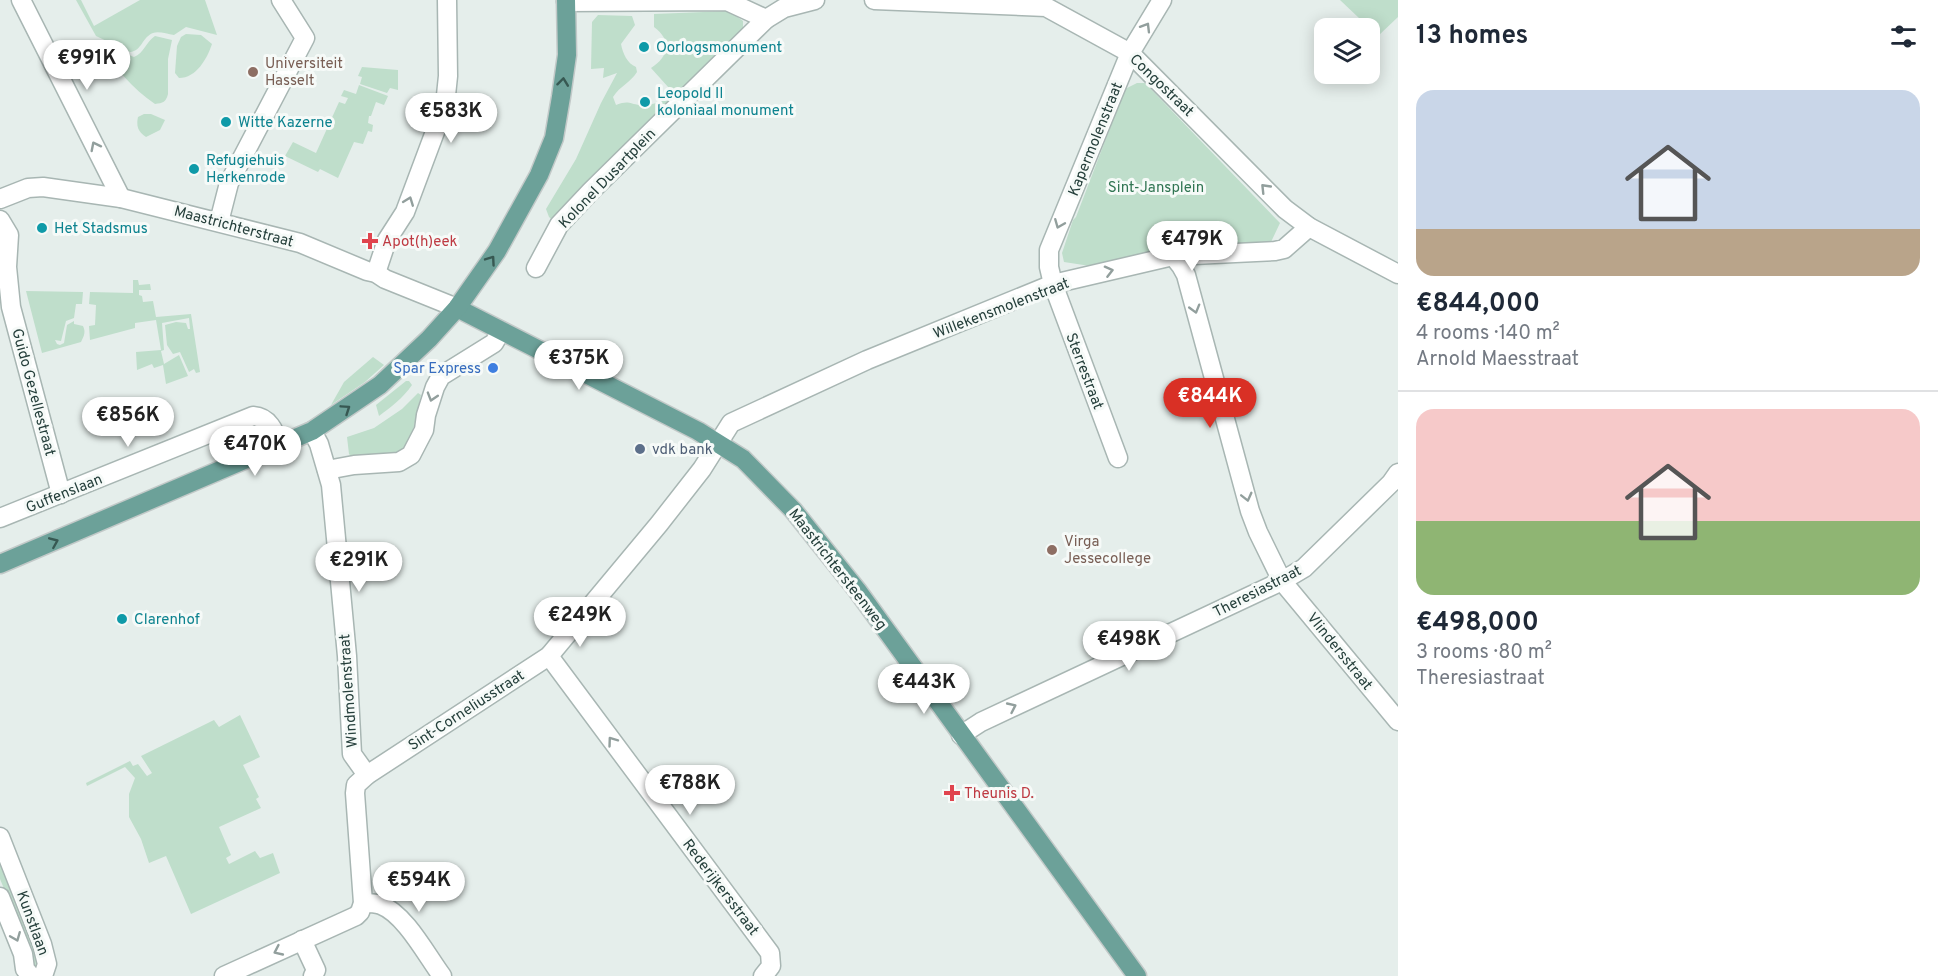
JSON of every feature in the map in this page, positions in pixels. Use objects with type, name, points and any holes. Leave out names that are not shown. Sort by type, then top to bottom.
[{"type":"main road","points":[[0,564],[312,431],[380,385],[457,308],[497,251],[539,175],[554,138],[567,55],[570,1]]},
{"type":"main road","name":"Maastrichtersteenweg","points":[[457,308],[718,443],[743,459],[793,510],[857,590],[1137,976]]},
{"type":"street","points":[[21,0],[121,198]]},
{"type":"street","points":[[219,222],[229,183],[305,38],[280,0]]},
{"type":"street","points":[[376,273],[387,240],[405,212],[445,105],[448,76],[447,0]]},
{"type":"street","points":[[570,1],[727,1],[766,19],[784,8],[815,0]]},
{"type":"street","name":"Congostraat","points":[[874,0],[1046,4],[1130,53],[1285,209],[1309,227]]},
{"type":"street","name":"Kapermolenstraat","points":[[1053,284],[1049,267],[1049,250],[1130,53],[1162,0]]},
{"type":"street","name":"Kolonel Dusartplein","points":[[536,268],[559,225],[766,19]]},
{"type":"street","name":"Maastrichterstraat","points":[[1,199],[28,188],[43,187],[121,198],[300,243],[457,308]]},
{"type":"street","name":"Guido Gezellestraat","points":[[0,220],[9,235],[7,267],[11,307],[61,494]]},
{"type":"street","points":[[1309,227],[1398,274]]},
{"type":"street","name":"Willekensmolenstraat","points":[[718,443],[731,423],[745,415],[867,360],[1053,284],[1173,256],[1275,252],[1284,249],[1309,227]]},
{"type":"street","name":"Vlindersstraat","points":[[1173,256],[1186,275],[1250,511],[1281,581],[1398,722]]},
{"type":"street","name":"Sterrestraat","points":[[1053,284],[1118,458]]},
{"type":"street","points":[[327,470],[354,465],[399,462],[411,454],[424,430],[432,396],[441,376],[494,343],[501,331]]},
{"type":"street","name":"Guffenslaan","points":[[0,518],[253,416],[261,416],[273,428],[280,446]]},
{"type":"street","name":"Windmolenstraat","points":[[312,431],[319,444],[331,485],[352,754],[367,775]]},
{"type":"street","name":"Sint-Corneliusstraat","points":[[367,775],[549,656],[659,524],[702,469],[718,443]]},
{"type":"street","name":"Theresiastraat","points":[[961,735],[981,722],[1281,581],[1304,568],[1391,483],[1398,473]]},
{"type":"street","name":"Rederijkersstraat","points":[[549,656],[770,953],[771,966],[763,976]]},
{"type":"street","points":[[224,976],[356,916],[360,912],[363,903],[355,793],[356,785],[367,775]]},
{"type":"street","name":"Kunstlaan","points":[[0,837],[42,944],[47,964],[43,976]]},
{"type":"street","name":"Kunstlaan","points":[[0,897],[23,954],[25,969],[32,976]]},
{"type":"street","points":[[363,903],[379,904],[401,919],[442,976]]},
{"type":"street","points":[[303,940],[316,970],[313,976]]},
{"type":"green space","points":[[76,0],[81,0],[94,26],[140,0],[205,0],[217,35],[186,27],[174,35],[155,32],[149,35],[137,49],[130,52],[96,36]]},
{"type":"green space","points":[[1340,0],[1398,0],[1398,17],[1380,34],[1380,18],[1359,18]]},
{"type":"green space","points":[[729,11],[743,21],[743,32],[555,222],[549,217],[546,209],[576,159],[617,73],[603,78],[604,68],[591,69],[592,22],[598,15],[632,16],[635,25],[621,44],[626,58],[636,67],[637,72],[613,97],[616,105],[626,103],[643,105],[665,100],[669,88],[651,68],[662,59],[666,48],[664,37],[654,27],[654,14]]},
{"type":"green space","points":[[186,34],[201,35],[212,44],[207,56],[196,71],[179,78],[175,73],[177,46],[181,37]]},
{"type":"green space","points":[[155,36],[172,40],[168,59],[168,94],[164,102],[155,104],[124,76],[99,43],[134,57]]},
{"type":"green space","points":[[362,67],[398,70],[398,90],[390,88],[387,93],[360,84],[362,77],[358,76]]},
{"type":"green space","name":"Sint-Jansplein","points":[[1137,83],[1145,83],[1280,223],[1271,242],[1192,246],[1090,266],[1064,262],[1062,253],[1073,220],[1125,89]]},
{"type":"green space","points":[[359,85],[388,96],[384,105],[376,102],[368,123],[373,125],[372,132],[368,131],[363,144],[354,142],[338,178],[320,169],[318,172],[285,156],[293,142],[316,153],[339,102],[345,104],[348,98],[341,96],[344,90],[356,94]]},
{"type":"green space","points":[[151,114],[165,120],[160,130],[146,137],[139,131],[137,123],[138,117]]},
{"type":"green space","points":[[133,280],[138,280],[139,285],[150,284],[151,290],[139,290],[139,295],[142,296],[143,302],[153,301],[156,317],[191,314],[200,372],[196,373],[194,369],[189,372],[180,352],[173,354],[167,345],[165,325],[176,322],[186,323],[190,329],[189,318],[162,323],[164,350],[161,351],[164,364],[179,355],[188,376],[166,384],[163,365],[154,368],[152,364],[137,370],[136,352],[161,350],[156,320],[135,323],[135,328],[90,340],[89,326],[95,325],[96,305],[89,304],[90,292],[133,293]]},
{"type":"green space","points":[[26,291],[83,292],[82,304],[76,304],[74,318],[66,321],[61,341],[55,340],[60,345],[64,343],[67,325],[74,321],[74,324],[84,328],[81,342],[42,353]]},
{"type":"green space","points":[[373,357],[384,365],[365,382],[331,405],[344,382]]},
{"type":"green space","points":[[406,381],[412,385],[397,402],[379,416],[376,405]]},
{"type":"green space","points":[[418,393],[421,395],[410,444],[405,454],[356,462],[349,454],[347,437],[374,428],[402,409]]},
{"type":"green space","points":[[240,715],[260,757],[243,765],[259,797],[256,799],[261,808],[219,827],[231,855],[226,858],[229,864],[255,851],[260,858],[273,853],[280,873],[191,914],[166,856],[149,863],[141,839],[129,817],[129,794],[135,778],[125,767],[87,786],[86,783],[130,761],[133,766],[138,764],[147,776],[152,773],[141,756],[214,720],[219,727]]},
{"type":"green space","points":[[0,857],[41,965],[35,970],[27,944],[0,879]]},
{"type":"place","name":"Oorlogsmonument","points":[[644,47]]},
{"type":"place","name":"Universiteit Hasselt","points":[[253,72]]},
{"type":"place","name":"Leopold II koloniaal monument","points":[[645,102]]},
{"type":"place","name":"Witte Kazerne","points":[[226,122]]},
{"type":"place","name":"Refugiehuis Herkenrode","points":[[194,169]]},
{"type":"place","name":"Het Stadsmus","points":[[42,228]]},
{"type":"place","name":"Apot(h)eek","points":[[370,241]]},
{"type":"place","name":"Spar Express","points":[[493,368]]},
{"type":"place","name":"vdk bank","points":[[640,449]]},
{"type":"place","name":"Virga Jessecollege","points":[[1052,550]]},
{"type":"place","name":"Clarenhof","points":[[122,619]]},
{"type":"place","name":"Theunis D.","points":[[952,793]]}]
